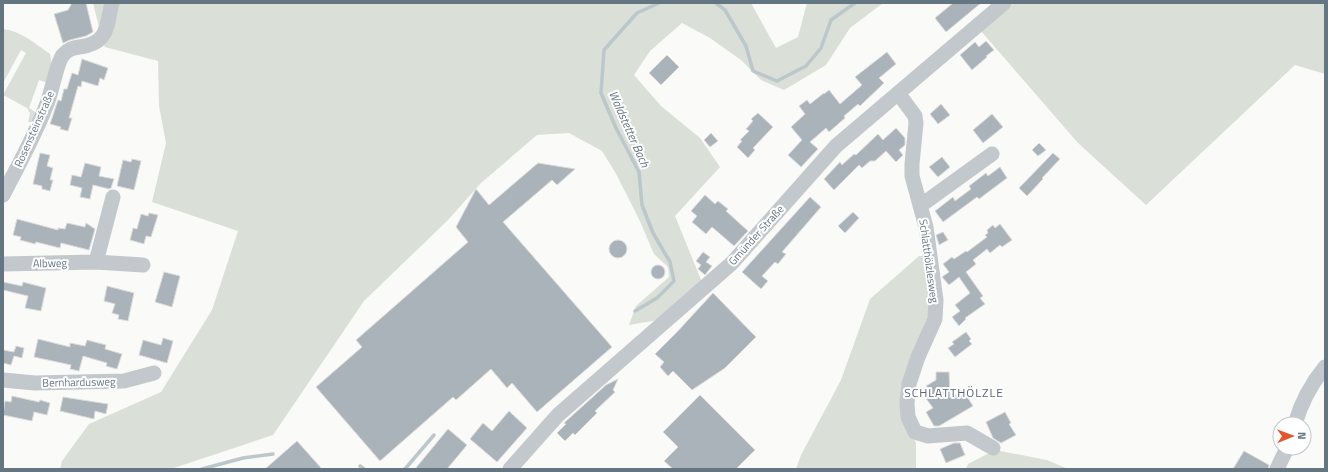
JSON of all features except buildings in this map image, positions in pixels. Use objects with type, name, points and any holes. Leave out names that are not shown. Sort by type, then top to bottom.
[{"type":"street","name":"Rosensteinstraße","points":[[3,195],[35,133],[48,102],[59,61],[72,48],[87,46],[100,40],[106,31],[112,3]]},
{"type":"street","name":"Gmünder Straße","points":[[510,469],[558,415],[732,263],[836,146],[1004,3]]},
{"type":"street","name":"Schlatthölzlesweg","points":[[898,93],[915,116],[916,123],[912,176],[926,227],[936,300],[936,319],[918,357],[908,384],[908,417],[915,432],[928,436],[967,433],[993,448]]},
{"type":"street","points":[[920,206],[992,154]]},
{"type":"street","points":[[96,262],[113,197]]},
{"type":"street","name":"Albweg","points":[[3,264],[96,262],[143,264]]},
{"type":"street","points":[[1297,416],[1308,392],[1325,367]]},
{"type":"street","name":"Bernhardusweg","points":[[3,380],[35,382],[124,381],[154,373]]},
{"type":"street","points":[[1277,469],[1283,456]]},
{"type":"shaded area","points":[[93,3],[110,3],[101,35]]},
{"type":"shaded area","points":[[115,3],[751,3],[776,48],[798,37],[807,3],[883,3],[850,28],[826,65],[784,90],[761,80],[741,60],[710,38],[682,23],[650,51],[634,75],[661,106],[700,138],[720,167],[675,216],[704,287],[658,320],[629,325],[636,306],[669,277],[668,267],[654,254],[639,219],[615,172],[602,151],[569,133],[537,135],[481,183],[448,220],[364,301],[273,435],[171,469],[60,469],[62,461],[89,424],[161,392],[212,310],[238,231],[152,202],[166,143],[159,106],[158,61],[105,47],[103,42]]},
{"type":"shaded area","points":[[883,3],[928,3],[926,4]]},
{"type":"shaded area","points":[[1013,3],[1325,3],[1325,74],[1295,65],[1146,205],[1078,143],[981,31]]},
{"type":"shaded area","points":[[3,29],[22,35],[50,54],[52,65],[48,83],[39,80],[29,108],[37,113],[33,122],[28,122],[30,113],[27,108],[3,95],[26,53],[21,50],[3,83]]},
{"type":"shaded area","points":[[919,256],[925,256],[934,314],[916,355],[911,432],[916,443],[916,469],[796,469],[801,455],[841,380],[870,299]]},
{"type":"shaded area","points":[[995,450],[1047,460],[1068,469],[966,469],[968,464]]},
{"type":"waterway","name":"Waldstetter Bach","points":[[635,311],[657,298],[674,281],[670,262],[653,233],[642,205],[639,172],[616,128],[601,93],[604,50],[637,13],[659,3]]},
{"type":"waterway","name":"Waldstetter Bach","points":[[716,3],[725,10],[746,46],[753,71],[777,81],[806,66],[821,48],[831,20],[855,3]]},
{"type":"waterway","name":"Waldstetter Bach","points":[[405,469],[434,435]]},
{"type":"waterway","name":"Waldstetter Bach","points":[[202,469],[243,458],[273,454]]},
{"type":"waterway","name":"Waldstetter Bach","points":[[360,466],[364,469]]},
{"type":"district","name":"SCHLATTHÖLZLE","points":[[954,393]]}]
